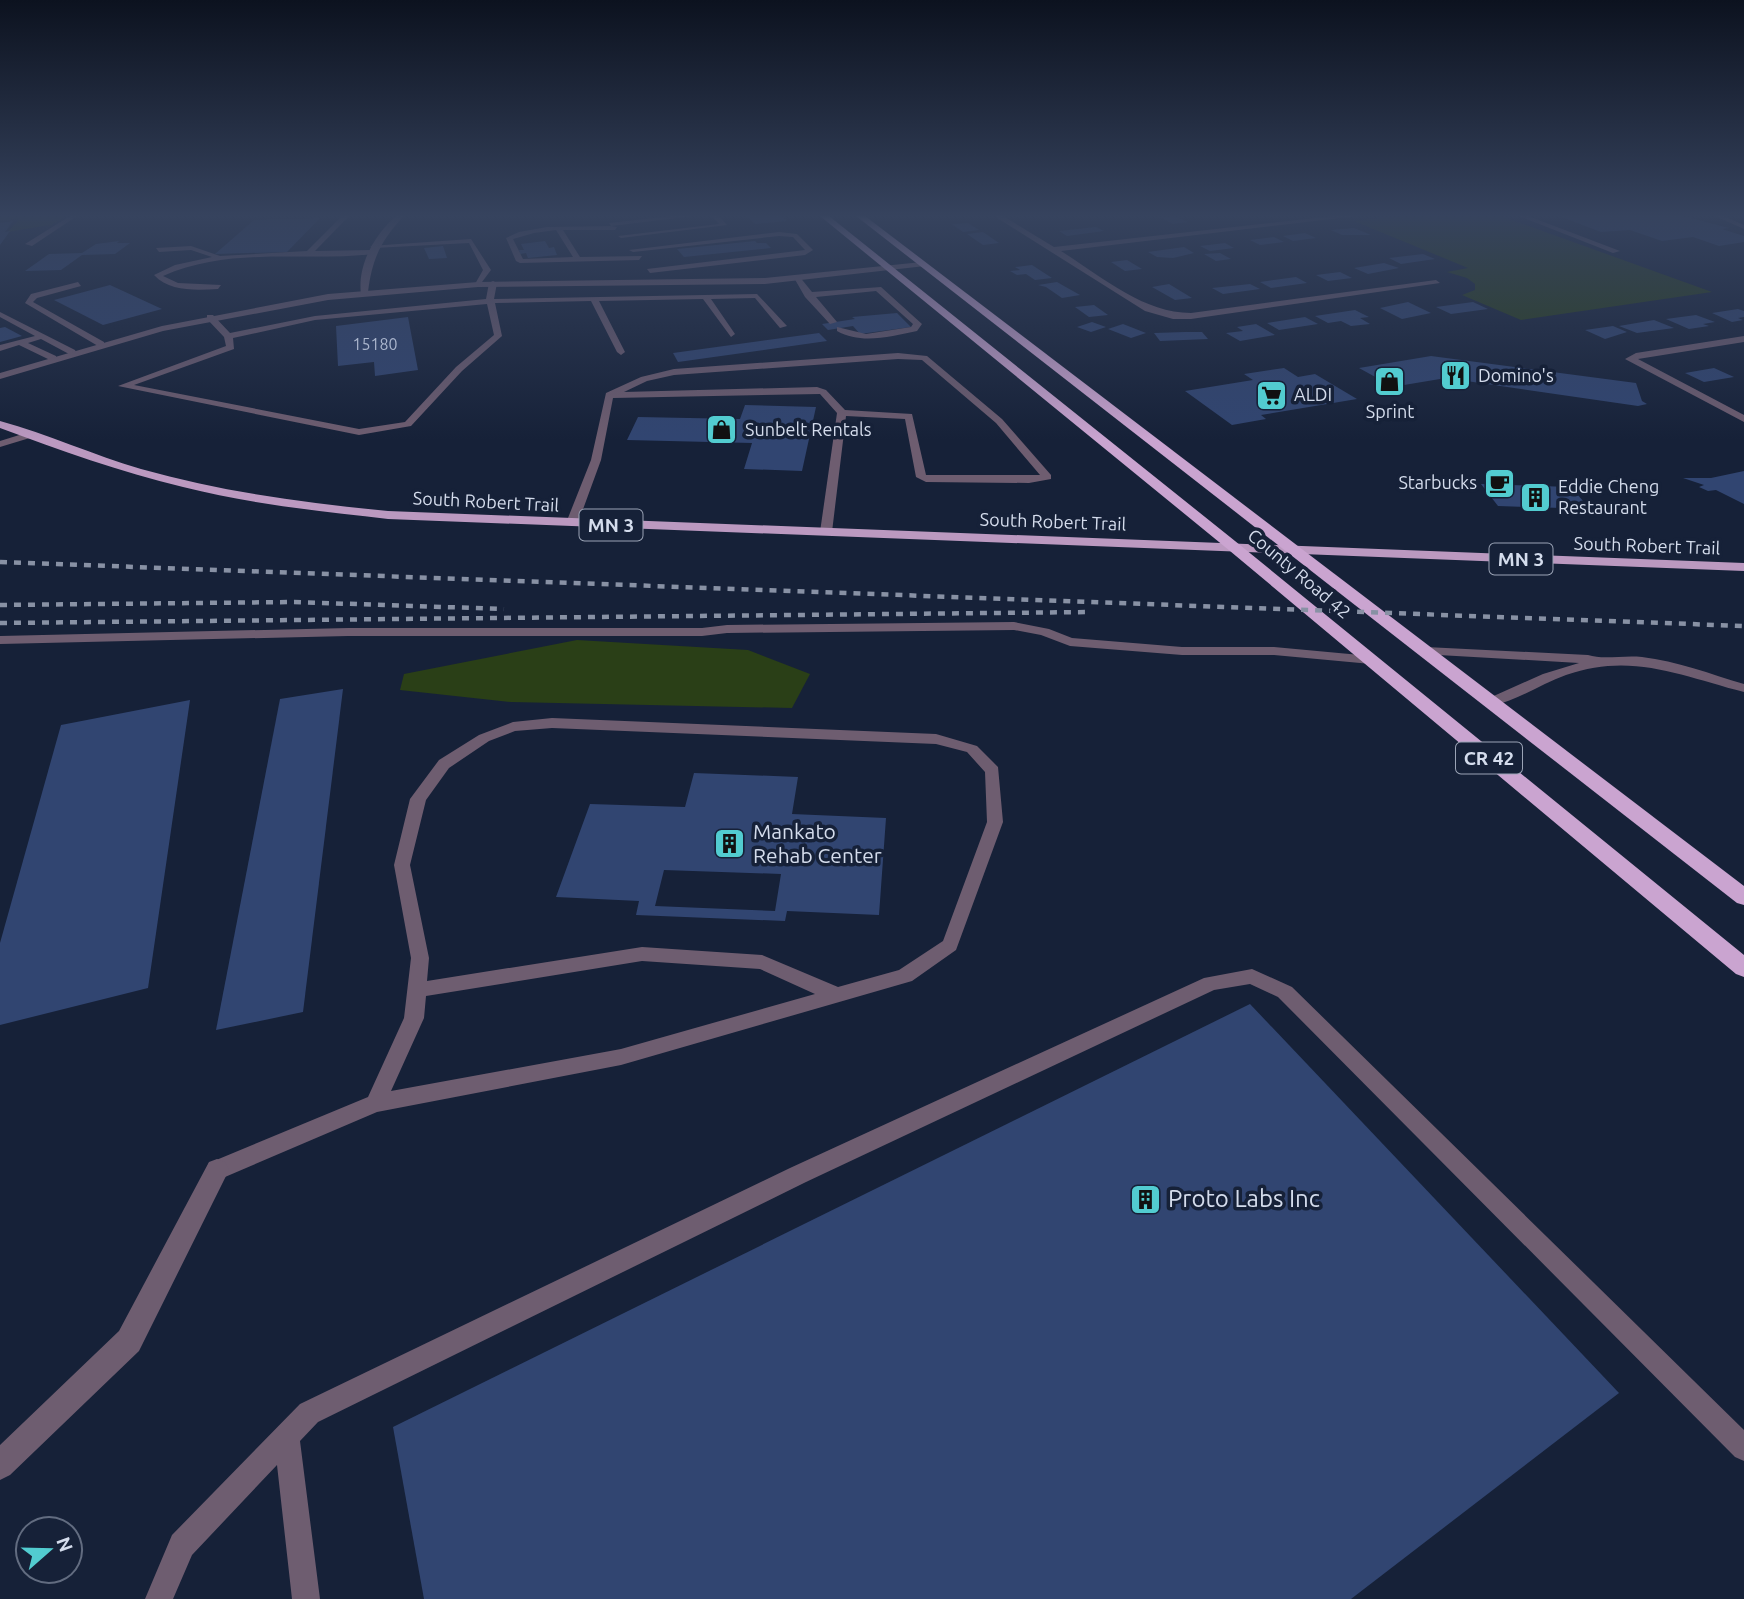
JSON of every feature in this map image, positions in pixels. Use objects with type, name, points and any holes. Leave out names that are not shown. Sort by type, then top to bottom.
[{"type":"highway","name":"County Road 42","points":[[914,291],[1235,548],[1744,968]]},
{"type":"highway","name":"County Road 42","points":[[957,291],[1744,897]]},
{"type":"main road","name":"South Robert Trail","points":[[0,424],[157,478],[254,498],[421,517],[1235,548]]},
{"type":"main road","name":"MN 3","points":[[1235,548],[1298,551]]},
{"type":"main road","name":"South Robert Trail","points":[[1298,551],[1744,567]]},
{"type":"street","points":[[0,376],[72,352],[209,317],[262,306],[384,291]]},
{"type":"street","points":[[1118,291],[1148,309],[1173,316],[1191,316],[1379,291]]},
{"type":"street","points":[[1744,339],[1630,359],[1744,419]]},
{"type":"street","points":[[0,1465],[129,1341],[217,1170]]},
{"type":"lane","points":[[54,291],[34,296],[29,303],[102,344]]},
{"type":"lane","points":[[209,317],[228,336],[231,347],[123,386],[359,432],[408,424],[460,369],[498,336],[490,300],[492,291]]},
{"type":"lane","points":[[805,291],[848,335],[871,336],[914,329],[918,324],[880,291]]},
{"type":"lane","points":[[808,295],[844,291]]},
{"type":"lane","points":[[228,336],[348,314],[490,300],[757,296],[783,326]]},
{"type":"lane","points":[[706,298],[731,334]]},
{"type":"lane","points":[[594,299],[621,352]]},
{"type":"lane","points":[[0,314],[39,337],[72,352]]},
{"type":"lane","points":[[0,348],[39,337]]},
{"type":"lane","points":[[19,342],[53,358]]},
{"type":"lane","points":[[898,356],[924,358],[999,421],[1047,477],[1028,480],[930,480],[921,477],[909,416],[842,413],[823,392],[817,390],[609,395],[644,379],[674,372],[898,356]]},
{"type":"lane","points":[[572,523],[596,460],[609,395]]},
{"type":"lane","points":[[826,532],[842,413]]},
{"type":"lane","points":[[0,444],[29,435]]},
{"type":"lane","points":[[0,640],[348,632],[702,632],[727,629],[1014,626],[1044,632],[1070,642],[1182,651],[1274,651],[1371,660]]},
{"type":"lane","points":[[1426,651],[1649,664],[1744,688]]},
{"type":"lane","points":[[1492,702],[1562,671],[1609,661]]},
{"type":"lane","points":[[217,1170],[375,1103],[621,1057],[905,976],[950,945],[995,822],[993,771],[972,749],[936,739],[552,723],[513,727],[484,738],[444,764],[418,800],[402,865],[420,958],[414,1018],[375,1103]]},
{"type":"lane","points":[[417,990],[642,954],[762,962],[836,995]]},
{"type":"lane","points":[[159,1599],[182,1545],[309,1413],[785,1181],[1211,982],[1252,976],[1285,992],[1744,1448]]},
{"type":"lane","points":[[286,1436],[306,1599]]},
{"type":"green space","points":[[1473,291],[1712,292],[1521,320],[1462,295]]},
{"type":"green space","points":[[577,640],[748,650],[810,674],[792,708],[511,702],[400,690],[404,674]]},
{"type":"building","points":[[89,291],[122,291],[162,309],[103,325],[54,300]]},
{"type":"building","points":[[1051,291],[1072,291],[1080,295],[1062,298]]},
{"type":"building","points":[[1158,291],[1180,291],[1192,298],[1175,300]]},
{"type":"building","points":[[1217,291],[1248,291],[1223,294]]},
{"type":"building","points":[[1408,302],[1431,313],[1402,319],[1380,308]]},
{"type":"building","points":[[1473,302],[1488,309],[1451,314],[1436,307]]},
{"type":"building","points":[[1094,305],[1108,315],[1089,317],[1075,307]]},
{"type":"building","points":[[1738,309],[1744,311],[1744,317],[1738,318],[1743,320],[1732,322],[1712,313]]},
{"type":"building","points":[[1355,310],[1369,317],[1360,318],[1370,324],[1351,326],[1341,321],[1328,323],[1315,316]]},
{"type":"building","points":[[897,313],[911,327],[860,334],[853,326],[828,330],[822,324],[855,319],[852,317]]},
{"type":"building","points":[[1696,315],[1715,322],[1703,324],[1709,326],[1689,329],[1666,319]]},
{"type":"building","points":[[408,317],[418,370],[375,376],[374,362],[338,366],[336,326]]},
{"type":"building","points":[[1305,317],[1318,324],[1279,330],[1267,323]]},
{"type":"building","points":[[1654,320],[1674,328],[1637,333],[1619,326]]},
{"type":"building","points":[[1092,322],[1106,327],[1091,332],[1077,327]]},
{"type":"building","points":[[1123,324],[1146,333],[1131,338],[1108,329]]},
{"type":"building","points":[[1256,324],[1275,335],[1240,341],[1226,333],[1243,331],[1237,327]]},
{"type":"building","points":[[1613,326],[1627,332],[1605,339],[1585,330]]},
{"type":"building","points":[[5,327],[22,336],[0,342],[0,328]]},
{"type":"building","points":[[1202,332],[1208,339],[1160,341],[1154,333]]},
{"type":"building","points":[[819,333],[827,341],[678,362],[673,353]]},
{"type":"building","points":[[1431,356],[1636,383],[1642,401],[1647,404],[1638,406],[1446,378],[1397,388],[1386,387],[1388,384],[1359,368]]},
{"type":"building","name":"ALDI","points":[[1284,368],[1298,377],[1315,374],[1357,399],[1261,415],[1266,419],[1232,425],[1185,391],[1253,380],[1244,374]]},
{"type":"building","points":[[1714,368],[1734,377],[1704,382],[1685,373]]},
{"type":"building","name":"Sunbelt Rentals","points":[[745,405],[816,407],[802,471],[744,469],[752,443],[627,440],[638,417],[740,419]]},
{"type":"building","points":[[1744,471],[1744,504],[1716,490],[1708,491],[1699,487],[1704,485],[1683,478],[1711,478]]},
{"type":"building","name":"Eddie Cheng Restaurant","points":[[1481,484],[1571,487],[1590,509],[1498,506]]},
{"type":"building","points":[[343,689],[303,1012],[216,1030],[280,699]]},
{"type":"building","points":[[190,700],[148,988],[0,1025],[0,943],[61,725]]},
{"type":"building","name":"Mankato Rehab Center","points":[[694,773],[798,777],[792,814],[886,818],[879,915],[787,911],[785,921],[636,915],[639,901],[556,897],[590,804],[685,807]],"holes":[[[664,870],[781,874],[775,911],[655,906]]]},
{"type":"building","name":"Proto Labs Inc","points":[[1250,1004],[1619,1393],[1351,1599],[424,1599],[393,1427]]},
{"type":"railway","points":[[0,562],[1744,626]]},
{"type":"railway","points":[[0,605],[294,602],[504,609]]},
{"type":"railway","points":[[0,623],[1091,612]]},
{"type":"place","name":"Domino's","points":[[1455,376]]},
{"type":"place","name":"Sprint","points":[[1390,381]]},
{"type":"place","name":"ALDI","points":[[1271,395]]},
{"type":"place","name":"Sunbelt Rentals","points":[[722,430]]},
{"type":"place","name":"Starbucks","points":[[1500,483]]},
{"type":"place","name":"Eddie Cheng Restaurant","points":[[1535,497]]},
{"type":"place","name":"Mankato Rehab Center","points":[[730,844]]},
{"type":"place","name":"Proto Labs Inc","points":[[1145,1199]]}]
